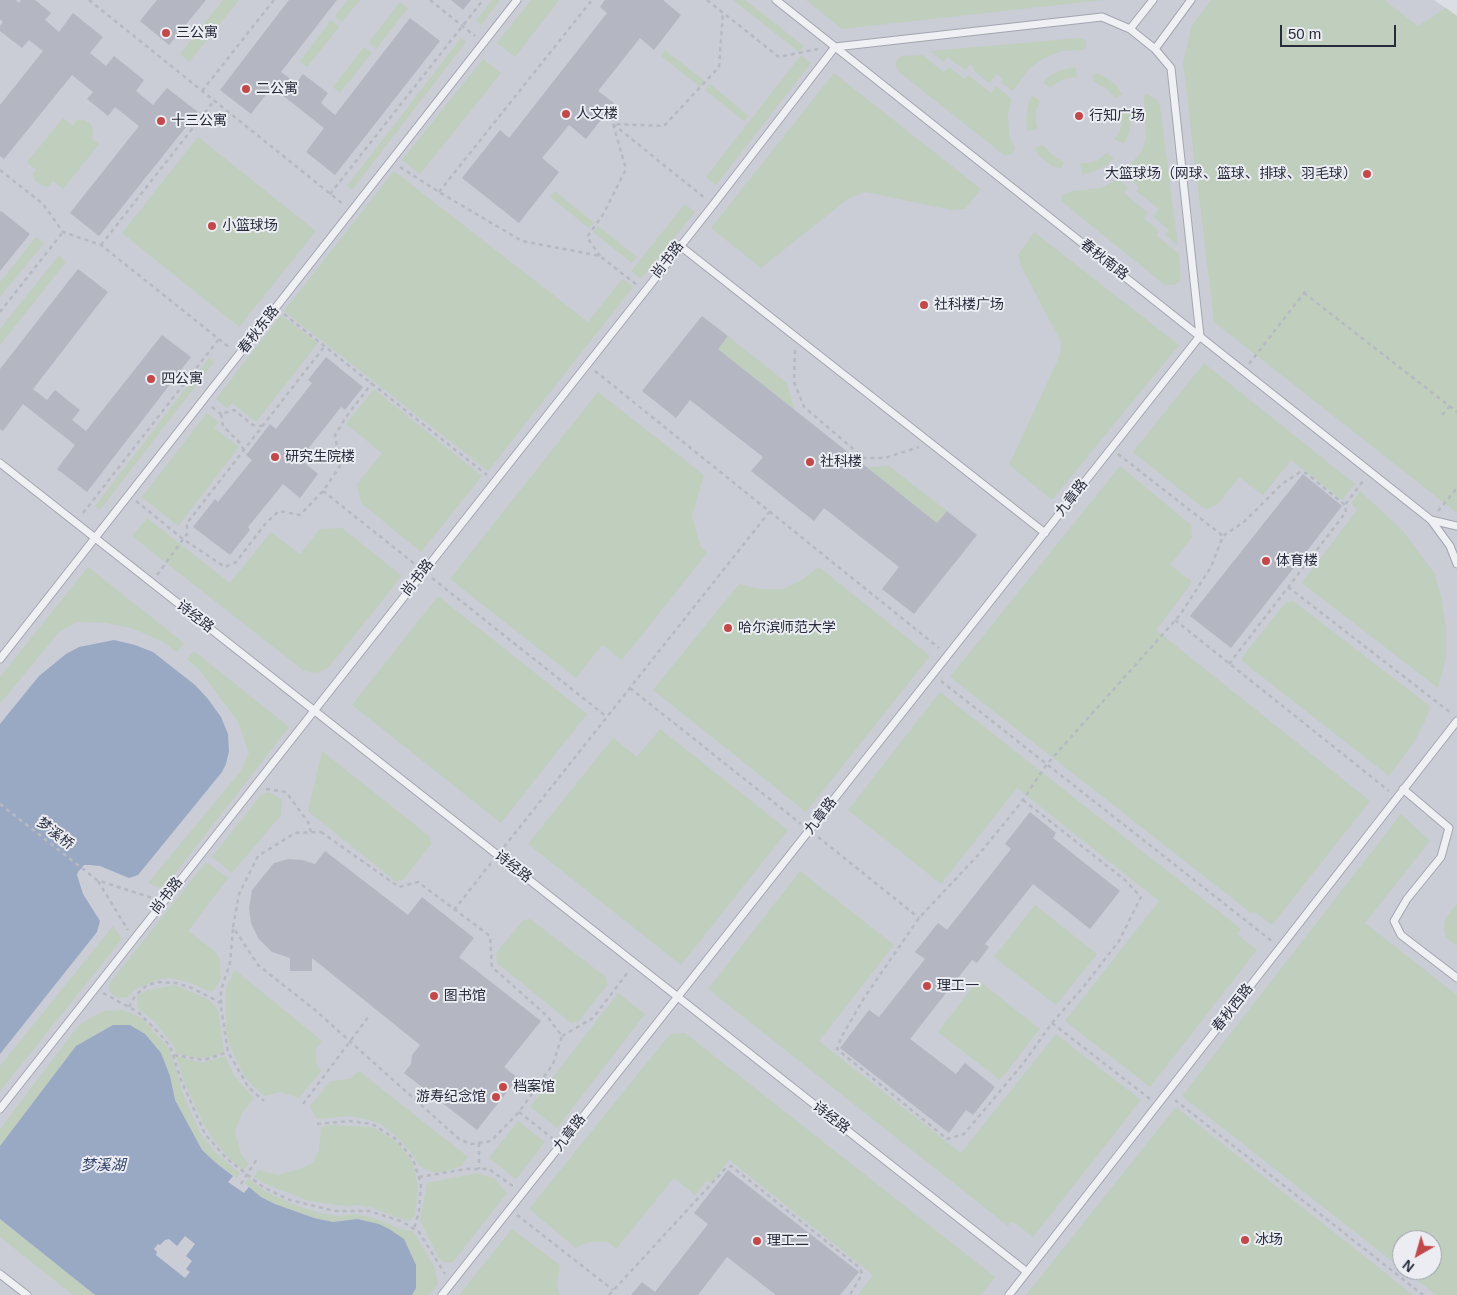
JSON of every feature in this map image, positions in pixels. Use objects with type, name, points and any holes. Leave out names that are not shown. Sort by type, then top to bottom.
[{"type":"lane","name":"春秋东路","points":[[0,660],[518,0]]},
{"type":"lane","name":"春秋南路","points":[[776,0],[1431,520],[1450,546],[1457,564]]},
{"type":"lane","points":[[1130,29],[1153,0]]},
{"type":"lane","points":[[1155,48],[1192,0]]},
{"type":"lane","points":[[835,47],[1102,17],[1130,29],[1155,48],[1171,68],[1200,336]]},
{"type":"lane","name":"尚书路","points":[[0,1109],[679,245],[713,205],[835,47]]},
{"type":"lane","points":[[679,245],[1045,533]]},
{"type":"lane","name":"九章路","points":[[442,1295],[1200,336]]},
{"type":"lane","name":"诗经路","points":[[0,463],[1027,1272]]},
{"type":"lane","name":"春秋南路","points":[[1431,520],[1457,526]]},
{"type":"lane","name":"春秋西路","points":[[1009,1295],[1457,720]]},
{"type":"lane","points":[[1403,789],[1449,828],[1441,856],[1408,899],[1394,921],[1401,935],[1457,978]]},
{"type":"lane","points":[[0,1274],[27,1295]]},
{"type":"path","points":[[89,0],[352,212]]},
{"type":"path","points":[[202,91],[274,0]]},
{"type":"path","points":[[430,0],[484,43]]},
{"type":"path","points":[[330,194],[483,0]]},
{"type":"path","points":[[439,192],[592,0]]},
{"type":"path","points":[[707,0],[779,57],[835,47]]},
{"type":"path","points":[[613,124],[664,126],[719,67],[723,12]]},
{"type":"path","points":[[101,245],[214,101]]},
{"type":"path","points":[[613,124],[713,205]]},
{"type":"path","points":[[613,124],[626,169],[604,213],[587,238],[600,256],[644,290]]},
{"type":"path","points":[[391,161],[522,241],[600,256]]},
{"type":"path","points":[[0,170],[43,204],[63,232],[101,245],[239,355]]},
{"type":"path","points":[[0,312],[63,232]]},
{"type":"path","points":[[1243,371],[1307,288]]},
{"type":"path","points":[[1304,293],[1457,412]]},
{"type":"path","points":[[276,308],[494,480]]},
{"type":"path","points":[[795,336],[794,382],[804,407],[864,458],[885,458],[930,443]]},
{"type":"path","points":[[76,522],[219,339]]},
{"type":"path","points":[[152,582],[188,534],[187,523],[324,346]]},
{"type":"path","points":[[586,364],[948,655]]},
{"type":"path","points":[[129,496],[184,539],[225,567],[236,562],[266,523],[279,511],[300,515],[323,491],[340,466],[335,436],[346,417],[372,383]]},
{"type":"path","points":[[1442,415],[1450,406]]},
{"type":"path","points":[[244,450],[239,442],[222,426],[220,414],[234,410],[253,425],[262,426]]},
{"type":"path","points":[[1111,449],[1223,536]]},
{"type":"path","points":[[1345,505],[1370,471]]},
{"type":"path","points":[[1023,800],[1125,880],[1141,897],[1119,941],[1086,985],[1052,1023],[1022,1065],[964,1134],[947,1139],[837,1050],[842,1036],[864,998],[919,918],[980,853],[1023,800],[1047,764],[1175,620],[1211,567],[1223,536],[1245,522],[1282,484],[1300,472],[1306,473],[1345,505],[1346,512],[1229,664]]},
{"type":"path","points":[[1431,520],[1457,488]]},
{"type":"path","points":[[323,491],[607,717]]},
{"type":"path","points":[[454,910],[770,511]]},
{"type":"path","points":[[1288,587],[1457,720]]},
{"type":"path","points":[[1175,620],[1397,797]]},
{"type":"path","points":[[933,674],[1280,947]]},
{"type":"path","points":[[630,688],[919,918]]},
{"type":"path","points":[[252,788],[286,792],[308,822],[311,832]]},
{"type":"path","name":"梦溪桥","points":[[0,804],[97,880]]},
{"type":"path","points":[[264,1101],[249,1088],[228,1052],[221,990],[230,962],[238,894],[258,856],[295,833],[321,832],[399,887],[418,882],[490,936],[492,968],[546,1015],[562,1036]]},
{"type":"path","points":[[97,880],[163,902]]},
{"type":"path","points":[[97,880],[134,939]]},
{"type":"path","points":[[234,927],[258,964],[314,1010],[459,1139],[472,1144],[491,1141],[519,1112],[553,1064],[562,1036],[593,1018],[635,963]]},
{"type":"path","points":[[129,1008],[135,996],[147,985],[159,982],[176,983],[192,988],[221,1003]]},
{"type":"path","points":[[95,988],[138,1012],[170,1046],[181,1080],[204,1134],[226,1158],[263,1187],[290,1200],[335,1211],[369,1211],[401,1221],[419,1232],[451,1284]]},
{"type":"path","points":[[304,1104],[369,1016]]},
{"type":"path","points":[[1052,1023],[1157,1105]]},
{"type":"path","points":[[174,1055],[204,1060],[228,1052]]},
{"type":"path","points":[[1166,1093],[1423,1295]]},
{"type":"path","points":[[519,1112],[561,1145]]},
{"type":"path","points":[[317,1124],[349,1121],[372,1124],[396,1138],[413,1159],[421,1184],[419,1211],[414,1229]]},
{"type":"path","points":[[479,1143],[479,1170]]},
{"type":"path","points":[[241,1184],[257,1159]]},
{"type":"path","points":[[610,1295],[725,1169],[732,1166],[860,1268],[862,1274],[850,1295]]},
{"type":"path","points":[[419,1177],[466,1169],[489,1170],[522,1194]]},
{"type":"path","points":[[510,1210],[613,1290]]},
{"type":"shaded area","name":"哈尔滨师范大学","points":[[0,0],[1434,0],[1457,16],[1457,1295],[0,1295]]},
{"type":"green space","points":[[223,0],[239,0],[189,62],[180,54]]},
{"type":"green space","points":[[348,0],[360,0],[342,22],[335,16]]},
{"type":"green space","points":[[492,0],[500,0],[481,25],[476,21]]},
{"type":"green space","points":[[531,0],[559,0],[515,57],[497,43]]},
{"type":"green space","points":[[733,0],[745,0],[804,46],[799,52]]},
{"type":"green space","points":[[806,0],[1103,0],[842,29]]},
{"type":"green space","points":[[1211,0],[1384,0],[1418,26],[1446,8],[1457,16],[1457,513],[1214,322],[1183,63],[1191,27]]},
{"type":"green space","points":[[400,2],[408,8],[376,49],[369,42]]},
{"type":"green space","points":[[331,20],[339,27],[307,67],[300,61]]},
{"type":"green space","points":[[461,38],[466,42],[352,190],[347,186]]},
{"type":"green space","points":[[1079,38],[1086,40],[1086,46],[1083,50],[1062,51],[1042,59],[1029,69],[1013,91],[1001,82],[1003,79],[997,74],[989,83],[973,70],[974,67],[970,64],[965,70],[947,57],[944,62],[930,51]]},
{"type":"green space","points":[[364,47],[372,53],[340,93],[333,87]]},
{"type":"green space","points":[[665,50],[705,81],[700,87],[661,56]]},
{"type":"green space","points":[[801,55],[811,63],[716,185],[706,177]]},
{"type":"green space","points":[[922,55],[944,72],[949,67],[965,79],[968,75],[991,93],[996,86],[1012,99],[1008,114],[1009,134],[1015,149],[1010,155],[1004,155],[899,72],[895,64],[902,56]]},
{"type":"green space","points":[[483,59],[501,73],[420,174],[402,160]]},
{"type":"green space","points":[[1076,67],[1077,77],[1060,81],[1050,88],[1043,82],[1051,75],[1064,69]]},
{"type":"green space","points":[[834,73],[981,189],[965,209],[951,210],[866,192],[849,198],[761,268],[711,228]]},
{"type":"green space","points":[[1094,73],[1104,76],[1116,85],[1122,94],[1115,98],[1108,90],[1093,81]]},
{"type":"green space","points":[[710,84],[749,116],[744,121],[705,90]]},
{"type":"green space","points":[[1147,94],[1157,100],[1160,105],[1178,246],[1165,235],[1169,230],[1153,217],[1159,209],[1136,191],[1139,187],[1123,175],[1142,150],[1146,139],[1144,96]]},
{"type":"green space","points":[[1032,95],[1040,101],[1036,111],[1038,129],[1027,131],[1028,104]]},
{"type":"green space","points":[[1131,109],[1132,120],[1129,134],[1124,144],[1114,139],[1119,133],[1122,123],[1122,112]]},
{"type":"green space","points":[[63,118],[73,126],[77,120],[84,120],[91,124],[93,131],[92,139],[99,144],[63,189],[53,181],[48,187],[35,181],[33,174],[36,170],[27,162]]},
{"type":"green space","name":"小篮球场","points":[[198,137],[316,231],[239,327],[122,233]]},
{"type":"green space","points":[[1042,145],[1055,157],[1064,162],[1061,169],[1052,166],[1040,157],[1034,148]]},
{"type":"green space","points":[[1107,153],[1114,158],[1107,165],[1093,172],[1082,174],[1080,163],[1098,160]]},
{"type":"green space","points":[[394,171],[588,322],[622,279],[633,287],[488,471],[284,311]]},
{"type":"green space","points":[[1118,179],[1128,188],[1124,193],[1148,213],[1144,218],[1159,231],[1156,235],[1179,254],[1181,280],[1174,285],[1165,285],[1061,201],[1062,195],[1073,191],[1101,188]]},
{"type":"green space","points":[[555,191],[594,223],[589,228],[550,197]]},
{"type":"green space","points":[[685,204],[695,212],[641,279],[631,271]]},
{"type":"green space","points":[[598,226],[637,257],[632,263],[593,232]]},
{"type":"green space","points":[[1034,232],[1179,345],[1052,500],[1009,465],[1060,355],[1061,342],[1021,266],[1018,255]]},
{"type":"green space","points":[[36,237],[44,243],[0,297],[0,282]]},
{"type":"green space","points":[[59,255],[66,262],[0,345],[0,329]]},
{"type":"green space","points":[[281,315],[318,343],[256,422],[232,403],[227,408],[216,399]]},
{"type":"green space","points":[[728,336],[787,383],[794,409],[718,349]]},
{"type":"green space","points":[[209,358],[214,362],[100,510],[95,506]]},
{"type":"green space","points":[[1204,363],[1355,484],[1342,500],[1291,460],[1263,495],[1239,477],[1217,505],[1207,509],[1133,452]]},
{"type":"green space","points":[[374,389],[482,476],[421,552],[361,503],[357,484],[382,453],[346,424]]},
{"type":"green space","points":[[598,392],[704,475],[692,516],[700,545],[707,553],[622,660],[602,645],[576,678],[450,579]]},
{"type":"green space","points":[[207,413],[219,422],[214,428],[239,447],[178,526],[142,497]]},
{"type":"green space","points":[[889,466],[947,511],[937,523],[867,467]]},
{"type":"green space","points":[[1120,466],[1191,525],[1192,537],[1170,565],[1191,581],[1190,585],[1156,630],[1370,801],[1272,925],[1255,912],[1251,913],[950,677]]},
{"type":"green space","points":[[1360,491],[1402,530],[1435,574],[1446,627],[1446,658],[1438,688],[1302,583],[1357,510],[1351,503]]},
{"type":"green space","points":[[147,518],[230,583],[271,532],[300,554],[320,529],[342,528],[402,576],[328,668],[316,673],[304,671],[132,536]]},
{"type":"green space","points":[[88,567],[184,643],[177,652],[161,641],[131,628],[106,623],[77,622],[58,633],[0,704],[0,677]]},
{"type":"green space","points":[[819,567],[930,656],[806,812],[653,690],[739,584],[760,589],[783,589],[802,580]]},
{"type":"green space","points":[[438,596],[587,714],[501,823],[352,705]]},
{"type":"green space","points":[[1293,601],[1430,706],[1416,739],[1389,776],[1242,661],[1243,656],[1286,602]]},
{"type":"green space","points":[[194,651],[289,727],[163,889],[148,883],[240,772],[249,753],[238,722],[201,672],[187,659]]},
{"type":"green space","points":[[940,692],[1241,929],[1237,934],[1257,950],[1150,1087],[1065,1021],[1159,901],[1017,788],[941,884],[848,810]]},
{"type":"green space","points":[[660,729],[788,830],[681,965],[528,844],[613,738],[637,757]]},
{"type":"green space","points":[[322,751],[429,836],[431,844],[403,880],[395,881],[308,811]]},
{"type":"green space","points":[[269,792],[282,800],[281,815],[232,873],[212,857],[261,795]]},
{"type":"green space","points":[[1401,814],[1430,841],[1365,923],[1457,995],[1457,1295],[1436,1295],[1417,1280],[1442,1280],[1442,1230],[1392,1230],[1392,1261],[1182,1096]]},
{"type":"green space","points":[[206,862],[228,878],[188,931],[216,952],[220,959],[221,979],[214,990],[211,992],[188,982],[171,978],[159,979],[135,989],[128,997],[119,998],[113,995],[109,990],[109,984]]},
{"type":"green space","points":[[800,871],[894,945],[819,1041],[961,1153],[1056,1034],[1141,1100],[1033,1237],[1012,1221],[1008,1226],[708,989]]},
{"type":"green space","points":[[1457,904],[1457,946],[1446,938],[1444,928],[1445,919]]},
{"type":"green space","points":[[1035,905],[1097,954],[1056,1005],[994,957]]},
{"type":"green space","points":[[530,919],[606,977],[607,985],[579,1021],[571,1023],[497,963],[496,953],[523,920]]},
{"type":"green space","points":[[113,926],[122,939],[0,1091],[0,1066]]},
{"type":"green space","points":[[235,970],[322,1041],[316,1049],[317,1064],[321,1071],[299,1098],[280,1092],[265,1096],[244,1076],[226,1032],[226,987]]},
{"type":"green space","points":[[978,980],[1040,1029],[1000,1080],[938,1032]]},
{"type":"green space","points":[[175,985],[206,998],[218,1009],[224,1052],[211,1057],[196,1058],[177,1054],[174,1046],[154,1021],[138,1009],[138,995],[148,990]]},
{"type":"green space","points":[[618,993],[645,1014],[557,1128],[530,1107]]},
{"type":"green space","points":[[123,1010],[142,1018],[170,1050],[182,1091],[200,1133],[215,1152],[240,1173],[237,1178],[202,1150],[175,1100],[170,1076],[113,1025],[76,1046],[0,1146],[0,1129],[79,1025],[103,1011]]},
{"type":"green space","points":[[685,1033],[995,1277],[981,1295],[858,1295],[873,1275],[729,1160],[712,1182],[706,1181],[695,1195],[674,1178],[616,1249],[608,1242],[588,1242],[576,1248],[529,1209],[670,1034]]},
{"type":"green space","points":[[176,1056],[202,1063],[225,1056],[235,1077],[254,1098],[242,1113],[235,1131],[241,1154],[249,1164],[243,1170],[228,1157],[204,1125],[184,1082]]},
{"type":"green space","points":[[359,1071],[468,1157],[461,1166],[445,1172],[432,1172],[419,1166],[413,1155],[397,1137],[381,1124],[369,1120],[350,1116],[317,1119],[310,1106],[330,1081],[350,1079]]},
{"type":"green space","points":[[1176,1107],[1413,1295],[1026,1295]]},
{"type":"green space","points":[[518,1121],[545,1142],[516,1179],[489,1158]]},
{"type":"green space","points":[[331,1125],[372,1127],[396,1141],[412,1161],[416,1175],[418,1190],[415,1216],[409,1221],[360,1205],[345,1206],[309,1201],[268,1185],[254,1177],[258,1170],[278,1175],[303,1168],[313,1162],[319,1150],[321,1127]]},
{"type":"green space","points":[[476,1173],[494,1178],[507,1193],[452,1263],[443,1262],[438,1257],[420,1220],[427,1183]]},
{"type":"green space","points":[[248,1178],[265,1191],[292,1204],[320,1213],[339,1216],[355,1214],[374,1218],[401,1229],[413,1231],[435,1268],[438,1284],[429,1295],[412,1295],[416,1288],[416,1265],[404,1239],[357,1219],[333,1222],[314,1218],[275,1204],[261,1197],[249,1187],[245,1183]]},
{"type":"green space","points":[[0,1219],[95,1295],[73,1295],[0,1237]]},
{"type":"green space","points":[[512,1229],[560,1265],[557,1285],[560,1295],[459,1295]]},
{"type":"water","points":[[114,640],[153,652],[195,685],[208,699],[221,717],[228,734],[229,751],[226,764],[222,772],[138,875],[129,878],[100,866],[90,865],[84,865],[78,872],[77,875],[83,894],[100,921],[97,932],[0,1054],[0,724],[39,676],[66,654],[79,647]]},
{"type":"water","name":"梦溪湖","points":[[113,1025],[130,1025],[145,1034],[161,1053],[170,1076],[175,1100],[202,1150],[233,1176],[228,1182],[244,1193],[249,1187],[261,1197],[275,1204],[314,1218],[333,1222],[357,1219],[379,1224],[389,1229],[404,1239],[416,1265],[416,1288],[412,1295],[95,1295],[0,1219],[0,1146],[76,1046]],"holes":[[[185,1236],[195,1244],[186,1256],[192,1261],[186,1269],[190,1272],[185,1278],[156,1255],[157,1252],[154,1249],[158,1244],[160,1245],[169,1239],[177,1246]]]},
{"type":"building","name":"十三公寓","points":[[0,0],[16,0],[19,3],[21,0],[35,0],[51,13],[45,20],[59,32],[73,13],[103,37],[90,53],[106,66],[114,56],[144,80],[136,91],[153,105],[167,88],[198,112],[99,236],[70,213],[139,126],[115,107],[108,116],[87,99],[93,92],[72,75],[4,159],[0,156],[0,105],[43,51],[29,40],[22,48],[0,31],[0,26],[3,22],[0,19]]},
{"type":"building","name":"三公寓","points":[[157,0],[206,0],[169,45],[140,21]]},
{"type":"building","name":"二公寓","points":[[289,0],[337,0],[281,72],[296,83],[303,74],[328,93],[321,103],[335,115],[410,18],[440,41],[335,175],[306,152],[324,128],[272,87],[251,114],[220,90]]},
{"type":"building","points":[[451,0],[471,0],[463,10]]},
{"type":"building","name":"人文楼","points":[[605,0],[663,0],[681,15],[654,50],[640,38],[598,91],[614,103],[586,139],[569,125],[542,158],[559,172],[519,223],[462,178],[500,130],[509,138],[607,13],[600,7]]},
{"type":"building","points":[[0,212],[30,234],[0,271]]},
{"type":"building","name":"四公寓","points":[[78,269],[108,292],[33,389],[47,400],[55,390],[80,410],[72,420],[86,431],[162,335],[191,357],[87,492],[57,469],[75,445],[23,404],[3,431],[0,429],[0,369]]},
{"type":"building","name":"社科楼","points":[[702,316],[728,336],[718,349],[937,523],[947,511],[977,535],[914,614],[882,589],[899,567],[824,508],[814,521],[751,471],[763,457],[690,400],[676,418],[642,391]]},
{"type":"building","name":"研究生院楼","points":[[326,357],[363,387],[345,410],[341,407],[300,459],[318,474],[300,498],[283,484],[248,527],[250,530],[230,555],[193,527],[215,499],[218,502],[252,460],[246,455],[270,424],[276,429],[312,383],[308,380]]},
{"type":"building","name":"体育楼","points":[[1303,474],[1342,506],[1231,648],[1190,616]]},
{"type":"building","name":"理工一","points":[[1030,812],[1056,833],[1053,838],[1120,891],[1090,929],[1033,884],[985,944],[989,947],[977,963],[972,960],[910,1039],[956,1074],[965,1063],[995,1087],[973,1115],[966,1110],[949,1133],[840,1048],[869,1010],[879,1017],[925,959],[915,952],[938,923],[947,930],[1011,849],[1005,844]]},
{"type":"building","name":"图书馆","points":[[325,851],[408,915],[422,897],[474,938],[459,957],[541,1021],[504,1067],[518,1078],[477,1130],[404,1073],[411,1064],[412,1055],[420,1045],[312,958],[312,971],[290,971],[290,958],[272,952],[258,938],[251,923],[249,908],[252,890],[274,863],[288,859],[302,860],[315,864]]},
{"type":"building","name":"理工二","points":[[728,1170],[859,1272],[840,1295],[776,1295],[727,1257],[698,1295],[631,1295],[642,1282],[655,1292],[708,1224],[694,1213]]},
{"type":"place","name":"三公寓","points":[[166,33]]},
{"type":"place","name":"二公寓","points":[[246,89]]},
{"type":"place","name":"人文楼","points":[[566,114]]},
{"type":"place","name":"行知广场","points":[[1079,116]]},
{"type":"place","name":"十三公寓","points":[[161,121]]},
{"type":"place","name":"大篮球场（网球、篮球、排球、羽毛球）","points":[[1367,174]]},
{"type":"place","name":"小篮球场","points":[[212,226]]},
{"type":"place","name":"社科楼广场","points":[[924,305]]},
{"type":"place","name":"四公寓","points":[[151,379]]},
{"type":"place","name":"研究生院楼","points":[[275,457]]},
{"type":"place","name":"社科楼","points":[[810,462]]},
{"type":"place","name":"体育楼","points":[[1266,561]]},
{"type":"place","name":"哈尔滨师范大学","points":[[728,628]]},
{"type":"place","name":"理工一","points":[[927,986]]},
{"type":"place","name":"图书馆","points":[[434,996]]},
{"type":"place","name":"档案馆","points":[[503,1087]]},
{"type":"place","name":"游寿纪念馆","points":[[496,1097]]},
{"type":"place","name":"冰场","points":[[1245,1240]]},
{"type":"place","name":"理工二","points":[[757,1241]]}]
